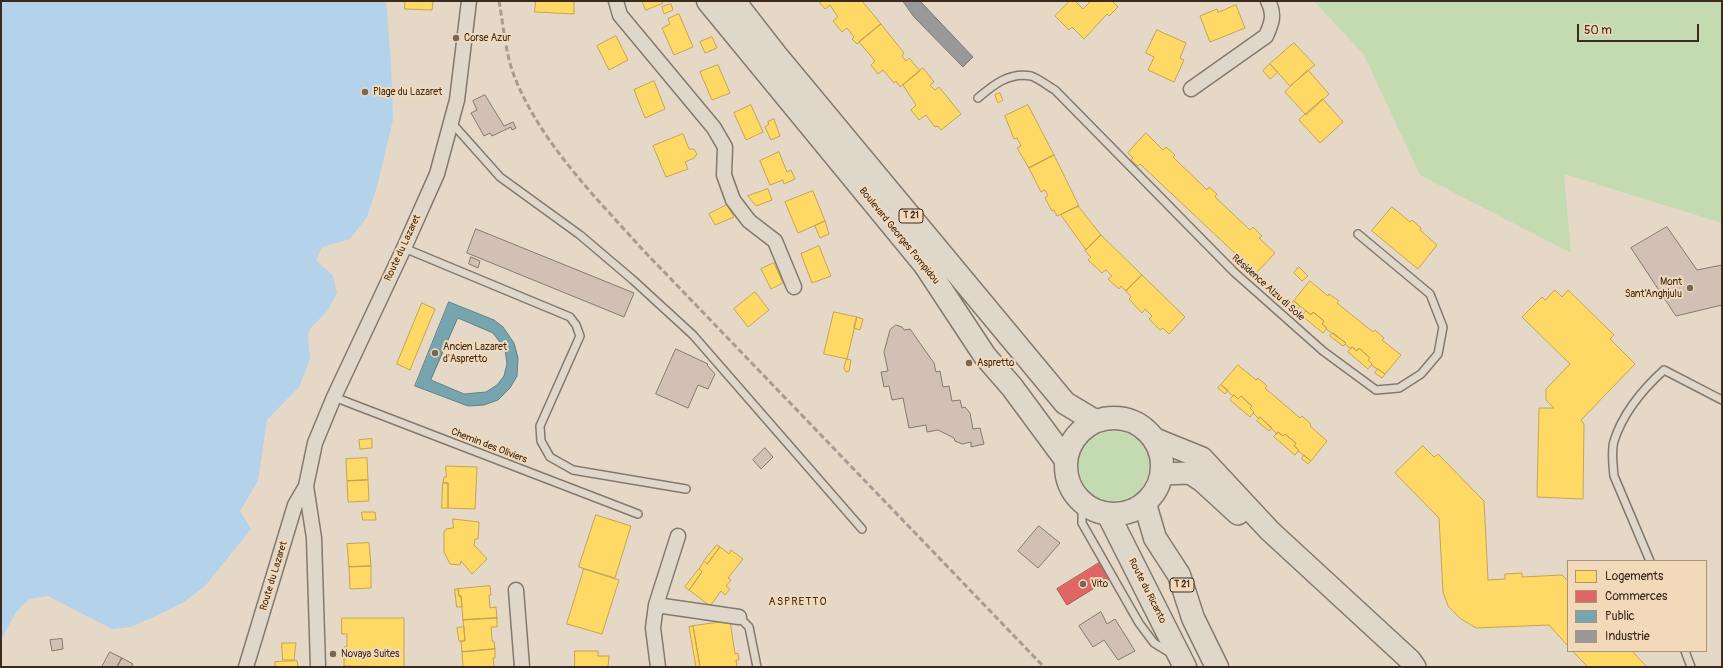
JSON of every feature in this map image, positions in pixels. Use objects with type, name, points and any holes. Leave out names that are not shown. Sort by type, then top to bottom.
[{"type":"main road","name":"Boulevard Georges Pompidou","points":[[708,1],[925,265],[985,356],[1016,393],[1066,460]]},
{"type":"main road","name":"Boulevard Georges Pompidou","points":[[734,1],[776,55],[1065,403],[1095,422]]},
{"type":"main road","points":[[1108,418],[1122,418],[1134,422],[1146,430],[1154,439],[1161,456],[1162,474],[1156,491],[1145,504],[1128,513],[1108,514],[1094,510],[1082,502],[1068,483],[1066,460],[1071,444],[1081,430],[1095,422],[1108,418]]},
{"type":"main road","points":[[1154,439],[1202,458],[1270,531],[1410,660],[1415,667]]},
{"type":"main road","points":[[1162,474],[1190,474],[1202,481],[1234,512],[1270,531]]},
{"type":"main road","name":"T 21","points":[[1145,504],[1155,538],[1179,575],[1193,618],[1217,667]]},
{"type":"main road","name":"Route du Ricanto","points":[[1108,514],[1183,664]]},
{"type":"street","name":"Route du Lazaret","points":[[246,667],[295,505],[306,486],[315,443],[334,397],[437,174],[457,100],[469,1]]},
{"type":"street","points":[[616,1],[620,15],[714,128],[725,147],[724,175],[733,200],[749,221],[775,242],[794,287]]},
{"type":"street","points":[[1191,89],[1266,36],[1272,22],[1273,15],[1268,1]]},
{"type":"street","name":"Route du Lazaret","points":[[306,486],[314,538],[318,667]]},
{"type":"street","points":[[658,667],[653,628],[656,605],[678,536]]},
{"type":"street","points":[[516,590],[522,667]]},
{"type":"street","points":[[656,605],[739,617]]},
{"type":"lane","name":"Résidence Alzu di Sole","points":[[978,98],[996,82],[1011,76],[1032,76],[1055,90],[1234,272],[1323,350],[1376,390],[1399,388],[1421,374],[1438,354],[1443,327],[1430,294],[1358,234]]},
{"type":"lane","points":[[451,122],[500,177],[580,235],[633,280],[693,335],[862,529]]},
{"type":"lane","points":[[404,248],[570,317],[576,325],[580,336],[540,426],[541,441],[550,457],[573,470],[686,489]]},
{"type":"lane","points":[[1650,560],[1614,476],[1613,442],[1635,400],[1648,384],[1664,370],[1722,400]]},
{"type":"lane","name":"Chemin des Oliviers","points":[[334,397],[638,514]]},
{"type":"lane","points":[[1082,502],[1082,523],[1140,623],[1154,643],[1183,664]]},
{"type":"lane","points":[[739,617],[749,626],[758,667]]},
{"type":"lane","points":[[1685,652],[1691,667]]},
{"type":"green space","points":[[1314,1],[1722,1],[1722,223],[1564,174],[1571,253],[1420,175],[1364,55]]},
{"type":"green space","points":[[1114,431],[1127,434],[1139,441],[1146,453],[1149,466],[1146,479],[1139,491],[1127,498],[1114,501],[1101,498],[1089,491],[1082,479],[1079,466],[1082,453],[1089,441],[1101,434]]},
{"type":"water","points":[[1,1],[386,1],[391,63],[393,120],[377,187],[367,217],[350,239],[322,247],[316,260],[333,276],[337,293],[328,310],[310,329],[308,336],[310,359],[299,387],[267,420],[258,481],[240,511],[251,529],[205,586],[184,602],[131,627],[112,629],[48,596],[29,599],[16,612],[1,640]]},
{"type":"building: Logements","points":[[405,1],[433,1],[432,10],[405,9]]},
{"type":"building: Logements","points":[[536,1],[574,1],[574,14],[535,12]]},
{"type":"building: Logements","points":[[642,1],[662,1],[663,3],[646,10]]},
{"type":"building: Logements","points":[[822,1],[862,1],[881,24],[857,44],[852,39],[854,37],[847,28],[842,32],[833,21],[838,17],[830,5],[825,9],[820,3]]},
{"type":"building: Logements","points":[[1070,1],[1075,1],[1083,9],[1091,1],[1112,1],[1118,7],[1109,16],[1107,14],[1084,39],[1072,27],[1069,30],[1055,16]]},
{"type":"building: Logements","points":[[671,4],[673,10],[664,14],[662,7]]},
{"type":"building: Logements","points":[[1236,5],[1245,28],[1210,42],[1200,16],[1217,9],[1218,12]]},
{"type":"building: Logements","points":[[679,14],[693,47],[674,55],[662,28],[670,24],[668,19]]},
{"type":"building: Logements","points":[[881,24],[904,53],[902,56],[906,61],[909,58],[920,71],[900,87],[896,81],[894,83],[883,70],[878,74],[871,65],[875,61],[859,42]]},
{"type":"building: Logements","points":[[1157,30],[1186,43],[1180,58],[1184,60],[1174,82],[1148,70],[1154,57],[1146,53]]},
{"type":"building: Logements","points":[[616,36],[628,60],[609,70],[597,46]]},
{"type":"building: Logements","points":[[712,37],[717,48],[705,53],[700,42]]},
{"type":"building: Logements","points":[[1294,43],[1315,65],[1290,86],[1270,64]]},
{"type":"building: Logements","points":[[1270,64],[1278,72],[1270,79],[1263,71]]},
{"type":"building: Logements","points":[[718,65],[730,93],[712,100],[700,72]]},
{"type":"building: Logements","points":[[923,68],[934,82],[930,85],[935,90],[939,87],[961,114],[941,130],[938,126],[935,127],[926,115],[919,120],[911,110],[916,105],[903,85]]},
{"type":"building: Logements","points":[[1308,70],[1329,94],[1306,115],[1285,92]]},
{"type":"building: Logements","points":[[654,81],[665,109],[645,118],[634,90]]},
{"type":"building: Logements","points":[[1000,93],[1003,100],[998,103],[995,95]]},
{"type":"building: Logements","points":[[1323,99],[1343,122],[1320,143],[1299,120]]},
{"type":"building: Logements","points":[[751,105],[763,132],[746,140],[734,113]]},
{"type":"building: Logements","points":[[1028,105],[1054,155],[1029,168],[1017,148],[1021,146],[1017,138],[1014,139],[1005,116]]},
{"type":"building: Logements","points":[[774,119],[780,136],[771,140],[765,127],[769,124],[768,122]]},
{"type":"building: Logements","points":[[1146,133],[1163,150],[1166,147],[1175,155],[1173,157],[1207,190],[1209,187],[1217,194],[1215,197],[1250,230],[1253,227],[1262,236],[1259,238],[1275,253],[1256,273],[1140,164],[1138,166],[1131,160],[1133,158],[1128,153]]},
{"type":"building: Logements","points":[[683,134],[689,149],[694,149],[697,154],[694,158],[685,162],[688,169],[666,177],[653,146]]},
{"type":"building: Logements","points":[[779,152],[787,172],[791,170],[795,179],[784,184],[783,180],[770,185],[760,161]]},
{"type":"building: Logements","points":[[1054,155],[1079,206],[1057,216],[1054,210],[1052,211],[1045,198],[1048,196],[1045,190],[1041,192],[1029,168]]},
{"type":"building: Logements","points":[[768,189],[772,200],[756,206],[748,196]]},
{"type":"building: Logements","points":[[813,191],[825,221],[798,233],[785,202]]},
{"type":"building: Logements","points":[[727,205],[734,217],[715,225],[709,214]]},
{"type":"building: Logements","points":[[1078,206],[1101,235],[1086,250],[1061,215]]},
{"type":"building: Logements","points":[[1392,207],[1410,222],[1412,220],[1421,228],[1420,230],[1437,245],[1418,269],[1372,231]]},
{"type":"building: Logements","points":[[825,221],[829,234],[820,238],[815,226]]},
{"type":"building: Logements","points":[[1101,235],[1142,275],[1126,291],[1121,286],[1119,289],[1108,279],[1112,276],[1106,270],[1102,273],[1088,260],[1091,257],[1085,251]]},
{"type":"building: Logements","points":[[819,246],[831,276],[812,283],[801,254]]},
{"type":"building: Logements","points":[[774,263],[783,283],[771,289],[761,269]]},
{"type":"building: Logements","points":[[1299,267],[1308,276],[1302,281],[1294,273]]},
{"type":"building: Logements","points":[[1142,275],[1185,317],[1169,334],[1163,328],[1160,330],[1149,319],[1152,316],[1145,309],[1142,313],[1129,299],[1131,297],[1126,291]]},
{"type":"building: Logements","points":[[1310,281],[1328,296],[1329,294],[1339,301],[1337,303],[1373,332],[1375,330],[1384,338],[1382,340],[1401,355],[1385,374],[1371,365],[1372,364],[1368,360],[1370,358],[1359,348],[1357,351],[1352,347],[1351,349],[1345,344],[1346,343],[1326,329],[1327,328],[1322,324],[1324,321],[1313,312],[1311,315],[1294,301]]},
{"type":"building: Logements","points":[[1555,290],[1562,297],[1568,290],[1614,335],[1610,339],[1635,364],[1581,420],[1584,424],[1583,499],[1537,497],[1539,408],[1554,408],[1546,400],[1546,389],[1570,364],[1522,317],[1542,297],[1545,300]]},
{"type":"building: Logements","points":[[755,292],[769,310],[748,327],[734,309]]},
{"type":"building: Logements","points":[[1294,301],[1300,306],[1297,310],[1291,305]]},
{"type":"building: Logements","points":[[422,303],[435,309],[410,370],[397,364]]},
{"type":"building: Logements","points":[[1306,311],[1311,315],[1313,312],[1324,321],[1322,324],[1327,328],[1323,333],[1302,316]]},
{"type":"building: Logements","points":[[834,312],[857,317],[847,359],[824,354]]},
{"type":"building: Logements","points":[[857,317],[863,319],[860,330],[854,328]]},
{"type":"building: Logements","points":[[1333,333],[1346,343],[1343,346],[1330,336]]},
{"type":"building: Logements","points":[[1352,347],[1357,351],[1359,348],[1370,358],[1368,360],[1372,364],[1368,369],[1348,352]]},
{"type":"building: Logements","points":[[847,359],[851,360],[849,371],[846,372],[844,368]]},
{"type":"building: Logements","points":[[1238,365],[1256,380],[1258,378],[1267,386],[1265,388],[1300,418],[1302,416],[1311,424],[1310,426],[1327,441],[1311,461],[1298,451],[1299,450],[1294,446],[1296,443],[1285,434],[1283,436],[1278,432],[1277,434],[1260,417],[1259,419],[1250,408],[1252,406],[1241,396],[1238,399],[1221,385]]},
{"type":"building: Logements","points":[[1378,369],[1385,374],[1382,378],[1375,373]]},
{"type":"building: Logements","points":[[1221,385],[1228,390],[1225,394],[1218,388]]},
{"type":"building: Logements","points":[[1234,395],[1238,399],[1241,396],[1252,406],[1250,408],[1254,412],[1250,417],[1230,400]]},
{"type":"building: Logements","points":[[1260,417],[1272,428],[1269,431],[1257,421]]},
{"type":"building: Logements","points":[[1278,432],[1283,436],[1285,434],[1296,443],[1294,446],[1299,450],[1295,455],[1274,437]]},
{"type":"building: Logements","points":[[372,439],[372,448],[360,449],[359,440]]},
{"type":"building: Logements","points":[[1423,446],[1434,457],[1438,454],[1484,501],[1488,580],[1505,579],[1505,574],[1522,573],[1522,577],[1562,575],[1567,580],[1567,645],[1549,625],[1476,628],[1461,619],[1448,606],[1443,592],[1439,518],[1395,473]]},
{"type":"building: Logements","points":[[1304,455],[1311,461],[1308,464],[1302,459]]},
{"type":"building: Logements","points":[[367,458],[368,480],[347,481],[346,459]]},
{"type":"building: Logements","points":[[446,466],[477,467],[475,509],[448,508],[448,483],[443,483],[444,477],[446,477]]},
{"type":"building: Logements","points":[[368,480],[369,501],[348,502],[347,481]]},
{"type":"building: Logements","points":[[443,483],[448,483],[448,508],[442,508]]},
{"type":"building: Logements","points":[[362,512],[375,512],[376,520],[363,520]]},
{"type":"building: Logements","points":[[596,515],[631,526],[615,578],[579,567]]},
{"type":"building: Logements","points":[[453,519],[479,522],[478,539],[475,539],[474,545],[487,559],[472,574],[461,561],[460,565],[450,564],[444,552],[444,532],[446,529],[453,528]]},
{"type":"building: Logements","points":[[369,543],[371,566],[349,567],[347,544]]},
{"type":"building: Logements","points":[[717,545],[720,547],[707,564],[704,561]]},
{"type":"building: Logements","points":[[720,547],[729,554],[731,550],[743,559],[728,578],[731,580],[726,586],[730,589],[725,595],[721,591],[710,606],[689,590],[702,572],[699,569],[704,561],[707,564]]},
{"type":"building: Logements","points":[[371,566],[371,588],[350,589],[349,567]]},
{"type":"building: Logements","points":[[584,569],[619,580],[602,634],[567,624]]},
{"type":"building: Logements","points":[[699,569],[702,572],[689,590],[685,587]]},
{"type":"building: Logements","points":[[490,586],[490,608],[496,607],[497,618],[463,620],[461,596],[459,596],[458,589]]},
{"type":"building: Logements","points":[[455,589],[458,589],[459,596],[461,596],[462,607],[457,607]]},
{"type":"building: Logements","points":[[342,618],[404,618],[404,667],[344,666],[344,647],[347,647],[347,634],[342,634]]},
{"type":"building: Logements","points":[[497,618],[497,627],[491,627],[492,641],[494,641],[495,649],[462,652],[461,641],[465,641],[463,620]]},
{"type":"building: Logements","points":[[730,621],[735,654],[738,653],[739,660],[736,660],[737,667],[700,667],[693,626]]},
{"type":"building: Logements","points":[[693,626],[700,667],[696,667],[689,627]]},
{"type":"building: Logements","points":[[464,627],[465,641],[459,641],[457,628]]},
{"type":"building: Logements","points":[[282,643],[296,643],[294,660],[283,660]]},
{"type":"building: Logements","points":[[495,649],[495,658],[493,658],[494,666],[496,667],[463,667],[462,652]]},
{"type":"building: Logements","points":[[575,651],[598,651],[598,656],[609,656],[608,667],[575,667]]},
{"type":"building: Logements","points":[[1574,652],[1633,652],[1647,667],[1588,667]]},
{"type":"building: Logements","points":[[297,661],[298,667],[275,667],[275,662]]},
{"type":"building: Commerces","name":"Vito","points":[[1099,563],[1109,579],[1067,605],[1057,589]]},
{"type":"building: Public","name":"Ancien Lazaret d'Aspretto","points":[[449,302],[494,320],[503,327],[514,343],[518,358],[517,376],[510,388],[498,400],[484,405],[468,406],[415,386]],"holes":[[[458,318],[493,333],[505,349],[507,364],[504,376],[497,385],[486,392],[464,394],[431,380]]]},
{"type":"building: Industrie","points":[[903,1],[920,1],[973,57],[963,67],[914,17]]},
{"type":"building: Autres","points":[[485,95],[504,126],[513,122],[516,128],[512,130],[511,127],[492,136],[490,133],[484,136],[471,113],[477,110],[473,101]]},
{"type":"building: Autres","name":"Mont Sant’Anghjulu","points":[[1667,227],[1697,270],[1722,265],[1722,305],[1676,316],[1631,248]]},
{"type":"building: Autres","points":[[476,229],[634,293],[624,317],[467,253]]},
{"type":"building: Autres","points":[[471,257],[480,261],[478,268],[469,264]]},
{"type":"building: Autres","points":[[896,325],[902,327],[904,330],[910,329],[934,363],[936,372],[940,371],[943,387],[949,386],[952,401],[960,400],[962,408],[965,407],[970,413],[973,429],[980,428],[984,444],[971,447],[971,442],[962,444],[938,430],[927,432],[926,425],[909,428],[903,398],[892,400],[889,386],[884,387],[881,372],[888,371],[884,352],[890,330]]},
{"type":"building: Autres","points":[[676,349],[708,364],[707,365],[715,374],[708,389],[698,385],[688,408],[656,394]]},
{"type":"building: Autres","points":[[765,448],[773,457],[761,469],[753,460]]},
{"type":"building: Autres","points":[[1039,526],[1060,543],[1038,568],[1018,551]]},
{"type":"building: Autres","points":[[1101,612],[1107,624],[1115,619],[1135,651],[1118,660],[1104,640],[1093,647],[1079,626]]},
{"type":"building: Autres","points":[[62,639],[63,649],[52,651],[50,640]]},
{"type":"building: Autres","points":[[110,652],[122,658],[117,667],[102,667]]},
{"type":"building: Autres","points":[[122,658],[133,664],[131,667],[117,667]]},
{"type":"railway","points":[[499,1],[512,70],[523,95],[536,120],[587,188],[644,251],[1044,667]]},
{"type":"place","name":"Corse Azur","points":[[456,38]]},
{"type":"place","name":"Plage du Lazaret","points":[[365,92]]},
{"type":"place","name":"Mont Sant’Anghjulu","points":[[1690,288]]},
{"type":"place","name":"Ancien Lazaret d'Aspretto","points":[[435,353]]},
{"type":"place","name":"Aspretto","points":[[969,363]]},
{"type":"place","name":"Vito","points":[[1083,584]]},
{"type":"place","name":"Novaya Suites","points":[[333,654]]},
{"type":"district","name":"ASPRETTO","points":[[798,602]]}]
